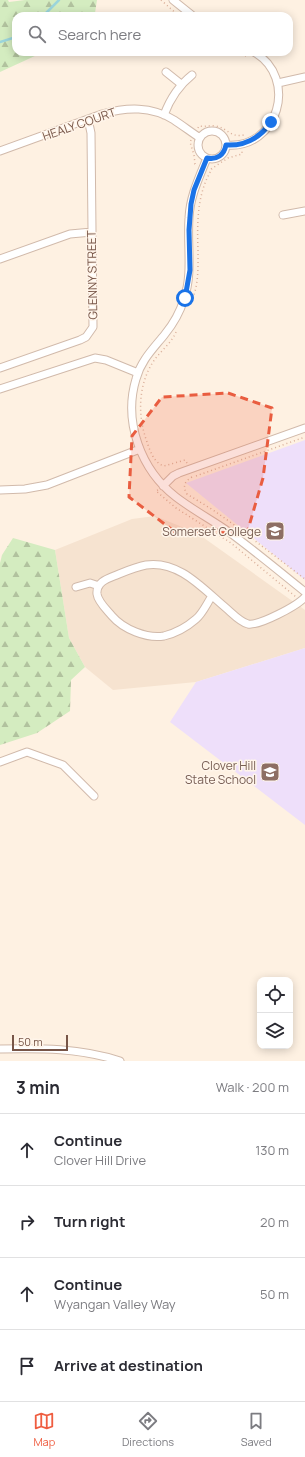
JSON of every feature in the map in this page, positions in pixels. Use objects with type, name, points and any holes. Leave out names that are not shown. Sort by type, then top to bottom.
[{"type":"street","points":[[173,0],[188,12]]},
{"type":"street","points":[[226,145],[235,146],[250,141],[267,128],[277,109],[279,93],[278,83],[270,67],[261,56]]},
{"type":"street","points":[[166,72],[181,84]]},
{"type":"street","points":[[164,115],[175,92],[181,84],[192,75]]},
{"type":"street","points":[[278,83],[305,77]]},
{"type":"street","name":"HEALY COURT","points":[[0,151],[119,109],[146,109],[164,115],[173,119],[200,138]]},
{"type":"street","name":"GLENNY STREET","points":[[0,368],[80,340],[90,333],[93,327],[91,132],[88,119]]},
{"type":"street","points":[[207,132],[216,132],[223,136],[226,145],[223,153],[216,158],[207,158],[203,156],[198,145],[200,138],[207,132]]},
{"type":"street","points":[[207,158],[196,184],[191,204],[189,230],[190,270],[185,298],[174,322],[148,353],[138,373],[133,391],[132,414],[135,436],[152,472],[163,486],[177,498],[236,537],[305,592]]},
{"type":"street","points":[[283,215],[305,211]]},
{"type":"street","points":[[0,259],[70,234],[92,232]]},
{"type":"street","points":[[0,389],[95,358],[106,360],[138,373]]},
{"type":"street","points":[[163,486],[179,473],[305,428]]},
{"type":"street","points":[[0,490],[25,489],[47,485],[140,449]]},
{"type":"street","points":[[212,596],[198,618],[186,627],[164,636],[152,636],[118,623],[97,595],[99,586],[104,580],[145,565],[157,565],[170,566],[182,572],[212,596],[241,620],[251,624],[260,622],[288,610],[303,599]]},
{"type":"street","points":[[76,587],[90,583],[99,586]]},
{"type":"street","points":[[0,762],[27,752],[63,765],[94,796]]},
{"type":"street","points":[[0,1049],[55,1048],[82,1052],[120,1061]]},
{"type":"path","points":[[161,0],[174,12]]},
{"type":"path","points":[[197,129],[199,126],[213,125],[221,127],[236,136],[248,134]]},
{"type":"path","points":[[192,138],[190,142],[195,164],[198,165]]},
{"type":"path","points":[[210,168],[212,169],[228,158],[242,154],[242,151]]},
{"type":"path","points":[[305,437],[192,477],[188,479],[184,485],[187,494],[214,510],[305,579]]},
{"type":"path","points":[[163,486],[156,491],[168,502],[230,543],[303,599]]},
{"type":"highlighted area","points":[[228,393],[272,408],[263,478],[247,533],[175,532],[129,497],[132,436],[162,397]]},
{"type":"shaded area","name":"Somerset College","points":[[305,440],[305,580],[186,483]]},
{"type":"shaded area","points":[[155,516],[197,533],[305,610],[305,648],[196,682],[113,690],[85,667],[69,638],[55,550],[132,519]]},
{"type":"shaded area","name":"Clover Hill State School","points":[[305,648],[305,825],[170,722],[196,682]]},
{"type":"green space","points":[[0,0],[8,0],[9,2],[25,0],[97,0],[95,12],[12,12],[12,56],[35,56],[0,72]]},
{"type":"green space","points":[[13,538],[55,550],[69,638],[85,667],[71,680],[70,711],[37,733],[0,745],[0,563],[2,555]]},
{"type":"waterway","points":[[47,12],[59,0]]},
{"type":"waterway","points":[[0,42],[12,38]]},
{"type":"place","name":"Somerset College","points":[[275,531]]},
{"type":"place","name":"Clover Hill State School","points":[[270,772]]},
{"type":"route","points":[[185,298],[190,270],[189,217],[191,204],[194,190],[207,158],[211,159],[220,156],[226,145],[235,146],[250,141],[267,128],[271,122]]}]
